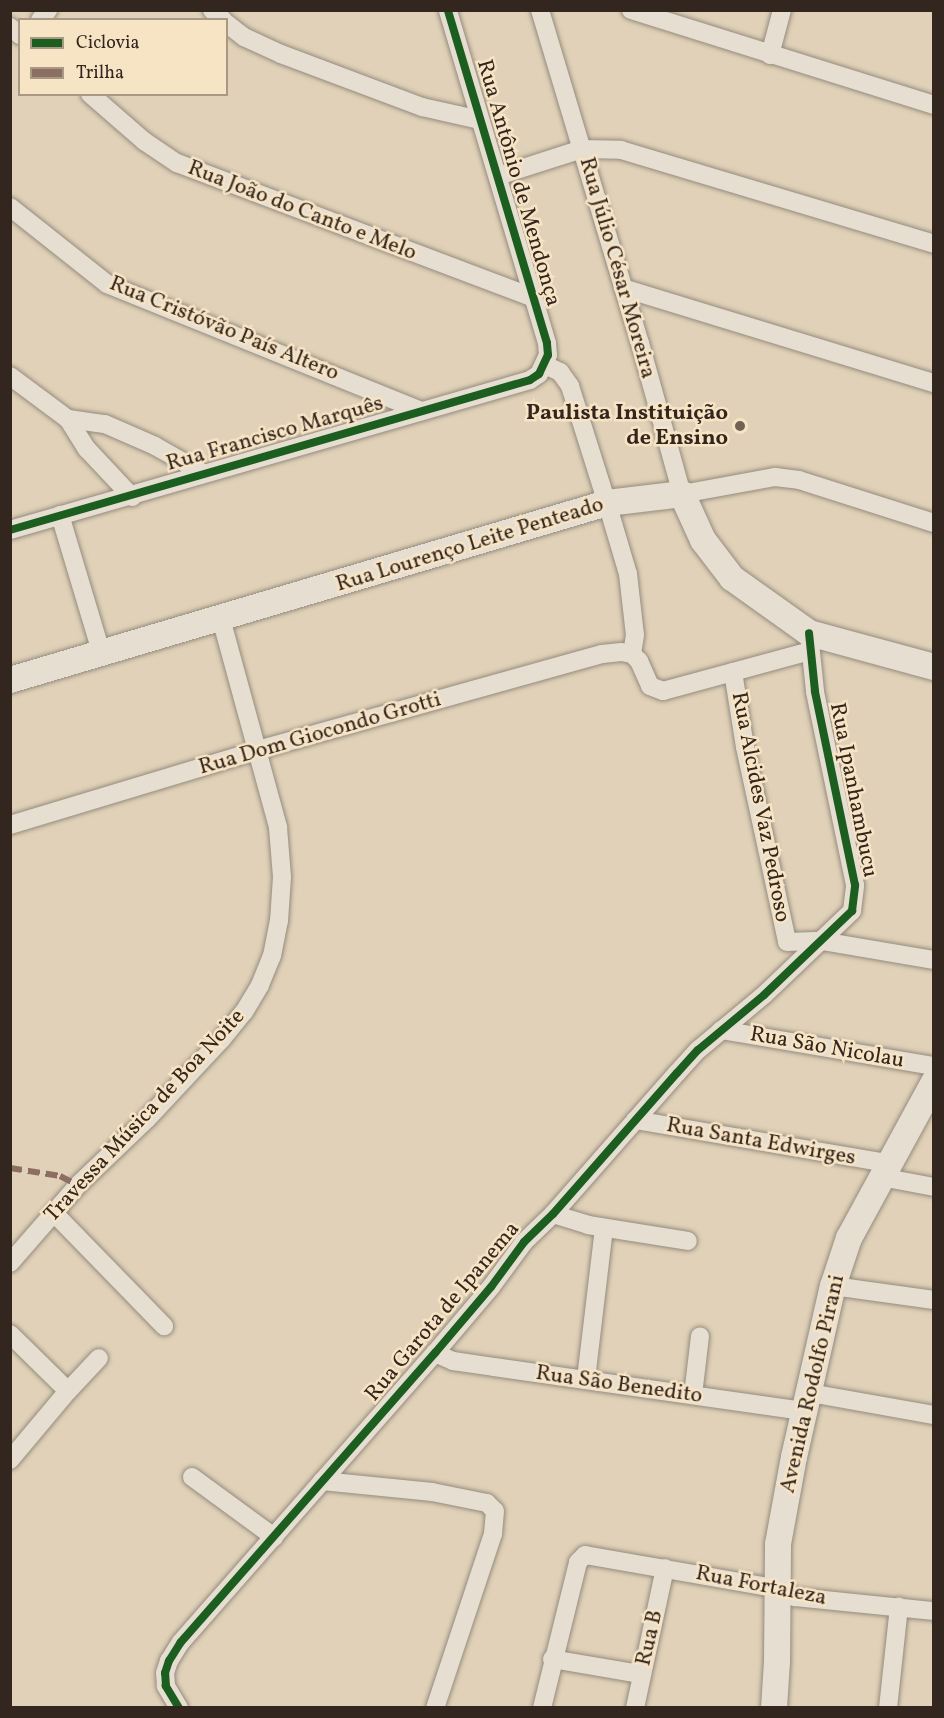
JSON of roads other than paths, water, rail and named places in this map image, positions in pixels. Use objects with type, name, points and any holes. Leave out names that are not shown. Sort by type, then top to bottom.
[{"type":"main road","name":"Rua Lourenço Leite Penteado","points":[[10,680],[102,655],[607,503],[682,494]]},
{"type":"main road","name":"Rua Júlio César Moreira","points":[[682,494],[703,540],[732,578],[810,642],[933,667]]},
{"type":"main road","name":"Avenida Rodolfo Pirani","points":[[774,1707],[778,1544],[833,1286],[849,1238],[933,1082]]},
{"type":"street","name":"Rua Antônio de Mendonça","points":[[448,10],[547,343],[545,365]]},
{"type":"street","name":"Rua Júlio César Moreira","points":[[540,10],[682,494]]},
{"type":"street","points":[[632,10],[933,105]]},
{"type":"street","points":[[770,55],[782,10]]},
{"type":"street","points":[[228,24],[250,40],[281,54],[422,107],[480,120]]},
{"type":"street","name":"Rua João do Canto e Melo","points":[[92,96],[144,141],[177,164],[532,297]]},
{"type":"street","points":[[498,176],[582,149],[621,150],[933,244]]},
{"type":"street","name":"Rua Cristóvão País Altero","points":[[10,207],[107,284],[421,411]]},
{"type":"street","points":[[623,288],[933,383]]},
{"type":"street","points":[[545,365],[560,372],[570,386],[628,574],[635,635],[632,654],[639,661],[650,686],[655,690],[672,690],[733,672],[810,642]]},
{"type":"street","name":"Rua Francisco Marquês","points":[[10,530],[132,497],[203,473],[530,380],[539,374],[545,365]]},
{"type":"street","points":[[10,376],[68,419],[87,449],[132,497]]},
{"type":"street","points":[[68,419],[105,424],[155,446],[203,473]]},
{"type":"street","name":"Rua Lourenço Leite Penteado","points":[[682,494],[775,477],[799,480],[933,523]]},
{"type":"street","points":[[60,515],[79,586],[102,655]]},
{"type":"street","name":"Travessa Música de Boa Noite","points":[[10,1263],[78,1185],[147,1119],[244,1012],[260,985],[272,956],[279,921],[282,877],[278,827],[221,619]]},
{"type":"street","name":"Rua Ipanhambucu","points":[[810,642],[815,691],[855,885],[852,911],[822,941]]},
{"type":"street","name":"Rua Dom Giocondo Grotti","points":[[10,825],[258,750],[602,654],[621,652],[632,654]]},
{"type":"street","name":"Rua Alcides Vaz Pedroso","points":[[733,672],[745,747],[787,942],[822,941]]},
{"type":"street","points":[[822,941],[933,960]]},
{"type":"street","name":"Rua Garota de Ipanema","points":[[179,1707],[166,1686],[165,1673],[169,1661],[181,1642],[435,1353],[491,1287],[524,1242],[553,1214],[698,1050],[764,995],[822,941]]},
{"type":"street","name":"Rua São Nicolau","points":[[721,1030],[933,1066]]},
{"type":"street","name":"Rua Santa Edwirges","points":[[635,1120],[884,1170],[933,1187]]},
{"type":"street","points":[[54,1213],[164,1326]]},
{"type":"street","points":[[553,1214],[604,1228],[688,1241]]},
{"type":"street","points":[[586,1379],[604,1228]]},
{"type":"street","points":[[833,1286],[933,1300]]},
{"type":"street","points":[[10,1334],[68,1391]]},
{"type":"street","points":[[693,1395],[700,1336]]},
{"type":"street","name":"Rua São Benedito","points":[[435,1353],[460,1362],[693,1395],[808,1402],[933,1415]]},
{"type":"street","points":[[10,1460],[99,1358]]},
{"type":"street","points":[[192,1478],[274,1537]]},
{"type":"street","points":[[322,1481],[432,1492],[487,1503],[495,1510],[493,1534],[435,1707]]},
{"type":"street","name":"Rua Fortaleza","points":[[552,1659],[578,1562],[590,1554],[778,1589],[795,1597],[933,1611]]},
{"type":"street","name":"Rua B","points":[[635,1707],[665,1568]]},
{"type":"street","points":[[888,1707],[899,1607]]},
{"type":"street","points":[[542,1707],[552,1659],[641,1674]]},
{"type":"place","name":"Paulista Instituição de Ensino","points":[[740,426]]}]
